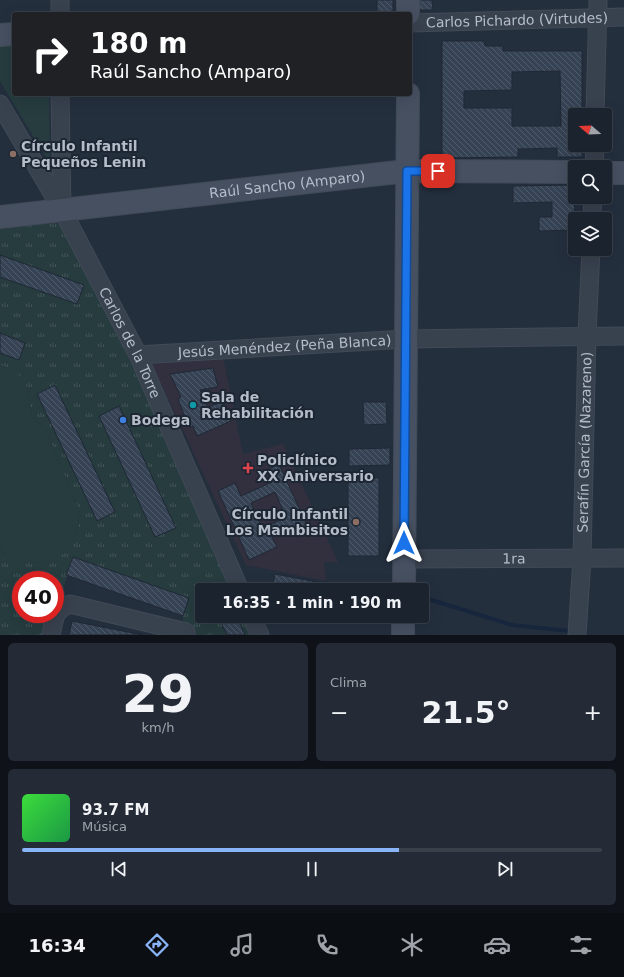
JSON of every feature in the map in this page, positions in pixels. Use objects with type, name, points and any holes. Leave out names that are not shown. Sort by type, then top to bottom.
[{"type":"street","points":[[60,0],[60,12]]},
{"type":"street","points":[[408,0],[408,12]]},
{"type":"street","points":[[595,108],[598,0]]},
{"type":"street","name":"Carlos Pichardo (Virtudes)","points":[[412,23],[624,17]]},
{"type":"street","points":[[0,35],[12,34]]},
{"type":"street","points":[[60,96],[62,210]]},
{"type":"street","points":[[404,583],[408,96]]},
{"type":"street","name":"Carlos de la Torre","points":[[0,104],[62,210],[138,355],[237,583]]},
{"type":"street","name":"Raúl Sancho (Amparo)","points":[[0,217],[407,171],[568,172]]},
{"type":"street","points":[[612,173],[624,173]]},
{"type":"street","name":"Serafín García (Nazareno)","points":[[577,635],[582,559],[587,335],[591,256]]},
{"type":"street","name":"Jesús Menéndez (Peña Blanca)","points":[[138,355],[406,339],[587,335],[624,336]]},
{"type":"street","name":"1ra","points":[[404,559],[624,558]]},
{"type":"street","points":[[51,635],[56,613],[62,607],[70,604],[186,632]]},
{"type":"street","points":[[255,623],[260,635]]},
{"type":"street","points":[[403,623],[403,635]]},
{"type":"shaded area","name":"Policlínico XX Aniversario","points":[[223,357],[243,454],[283,444],[338,562],[324,562],[326,581],[246,565],[152,364]]},
{"type":"green space","points":[[0,43],[12,43],[12,96],[49,96],[50,164],[0,81]]},
{"type":"green space","points":[[56,223],[69,231],[207,524],[232,583],[195,583],[195,623],[249,623],[254,635],[182,635],[183,616],[189,598],[73,557],[64,586],[64,571],[12,571],[12,623],[53,623],[49,635],[0,635],[0,548],[5,554],[76,536],[79,522],[78,508],[45,428],[32,417],[26,385],[11,369],[0,365],[0,229]]},
{"type":"green space","points":[[0,365],[11,369],[19,375],[26,385],[32,417],[45,428],[78,508],[78,528],[70,546],[62,554],[52,560],[42,563],[19,561],[9,556],[0,548]]},
{"type":"building","points":[[377,0],[393,0],[393,12],[377,12]]},
{"type":"building","points":[[417,0],[432,0],[433,10],[417,10]]},
{"type":"building","points":[[442,41],[484,41],[485,46],[503,46],[503,51],[582,51],[582,108],[568,108],[568,152],[582,152],[582,157],[557,157],[557,148],[518,149],[518,157],[442,158]],"holes":[[[560,71],[561,126],[512,126],[512,108],[464,108],[464,91],[512,90],[512,72]]]},
{"type":"building","points":[[568,185],[568,204],[574,204],[575,212],[568,212],[568,230],[539,231],[539,217],[552,217],[552,202],[513,203],[513,186]]},
{"type":"building","points":[[0,255],[84,285],[77,304],[0,277]]},
{"type":"building","points":[[0,333],[25,343],[19,360],[0,353]]},
{"type":"building","name":"Sala de Rehabilitación","points":[[213,368],[218,387],[200,390],[208,407],[222,402],[231,421],[197,436],[193,426],[189,427],[178,399],[181,397],[170,374]]},
{"type":"building","points":[[55,385],[115,512],[97,521],[37,394]]},
{"type":"building","points":[[363,402],[386,402],[387,424],[364,425]]},
{"type":"building","points":[[119,406],[176,528],[155,537],[99,416]]},
{"type":"building","points":[[390,448],[390,465],[349,466],[349,449]]},
{"type":"building","points":[[279,464],[310,532],[296,538],[292,529],[272,537],[277,547],[249,560],[218,491],[235,483],[241,496],[272,482],[267,470]],"holes":[[[275,492],[286,517],[262,529],[251,503]]]},
{"type":"building","points":[[348,478],[379,478],[379,556],[348,556]]},
{"type":"building","points":[[73,557],[189,598],[183,616],[66,575]]},
{"type":"building","points":[[275,574],[317,582],[317,583],[273,583]]},
{"type":"building","points":[[72,621],[143,635],[69,635]]},
{"type":"building","points":[[221,623],[240,623],[245,635],[227,635]]},
{"type":"waterway","points":[[429,599],[512,625],[569,631]]},
{"type":"place","name":"Círculo Infantil Pequeños Lenin","points":[[13,154]]},
{"type":"place","name":"Sala de Rehabilitación","points":[[193,405]]},
{"type":"place","name":"Bodega","points":[[123,420]]},
{"type":"place","name":"Policlínico XX Aniversario","points":[[248,468]]},
{"type":"place","name":"Círculo Infantil Los Mambisitos","points":[[356,522]]},
{"type":"route","points":[[404,543],[407,171],[438,171]]}]
